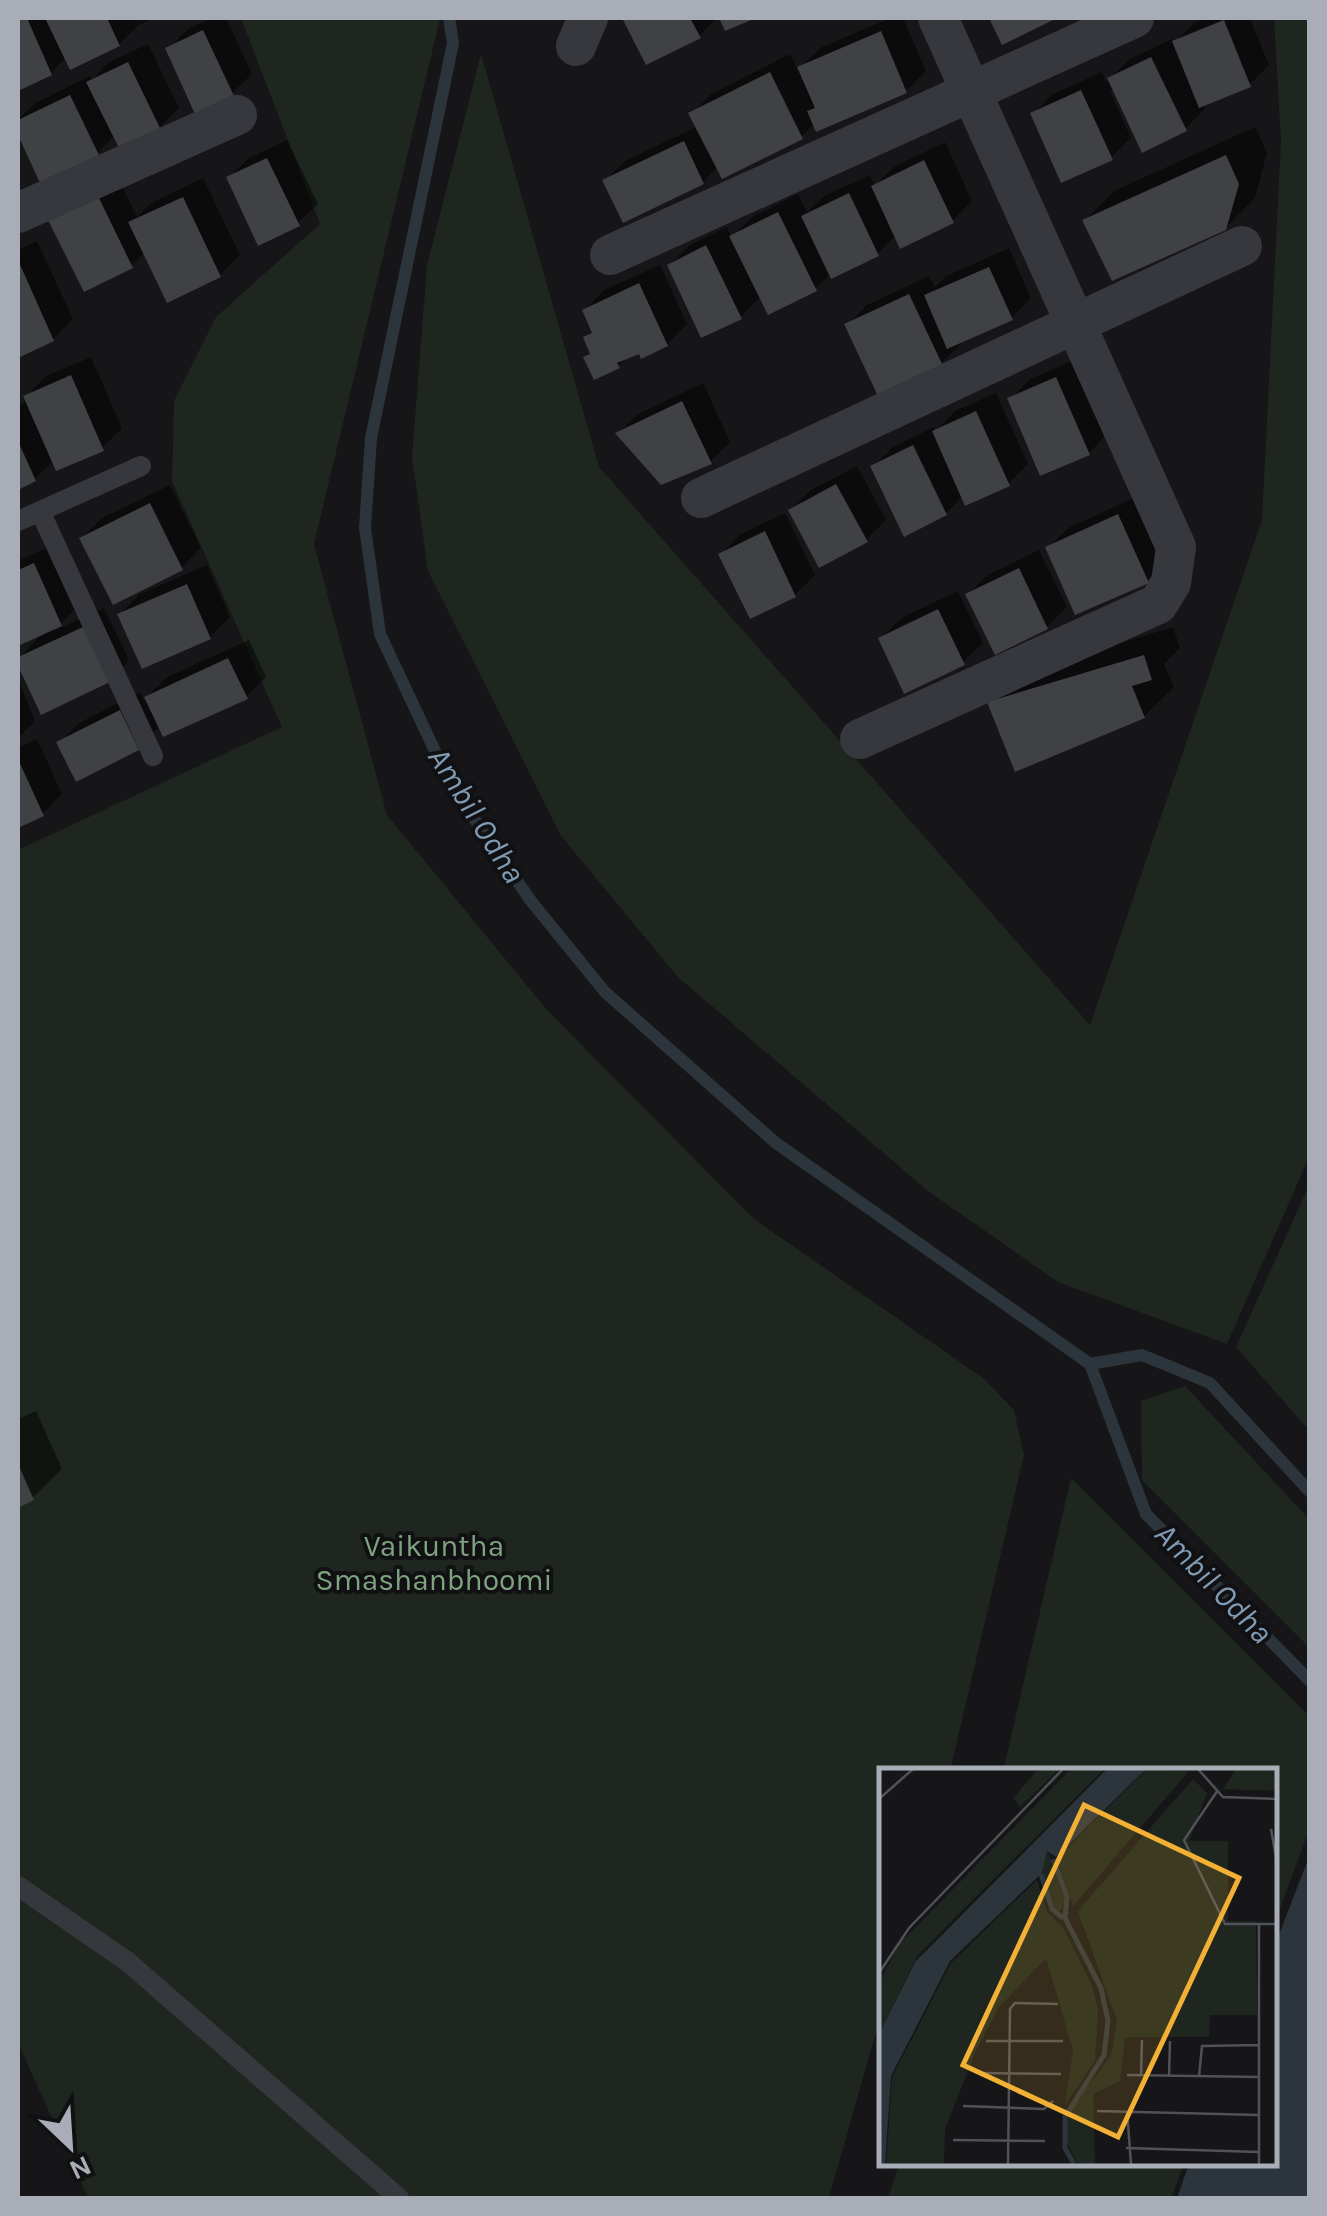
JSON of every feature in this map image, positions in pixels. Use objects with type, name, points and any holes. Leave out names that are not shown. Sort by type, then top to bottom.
[{"type":"street","points":[[860,739],[1158,604],[1171,583],[1176,547],[938,18]]},
{"type":"street","points":[[610,255],[1134,18]]},
{"type":"street","points":[[20,205],[237,115]]},
{"type":"street","points":[[702,498],[1242,246]]},
{"type":"lane","points":[[18,521],[141,466]]},
{"type":"lane","points":[[40,511],[153,756]]},
{"type":"lane","points":[[18,1886],[128,1962],[400,2198]]},
{"type":"green space","name":"Vaikuntha Smashanbhoomi","points":[[241,18],[440,19],[314,544],[387,815],[547,1010],[754,1219],[983,1378],[1014,1410],[1024,1455],[951,1768],[879,1768],[879,2022],[829,2198],[88,2198],[18,2043],[18,850],[282,727],[172,481],[174,401],[216,317],[320,224]]},
{"type":"green space","points":[[1274,18],[1309,18],[1309,1157],[1227,1344],[1058,1282],[928,1191],[677,976],[561,836],[428,571],[412,457],[427,265],[481,54],[599,467],[1090,1025],[1262,520],[1281,141]]},
{"type":"green space","points":[[1309,1185],[1309,1430],[1236,1347]]},
{"type":"green space","points":[[1185,1386],[1309,1519],[1309,1647],[1142,1480],[1141,1401]]},
{"type":"green space","points":[[1071,1478],[1309,1716],[1309,1830],[1277,1917],[1277,1768],[1004,1768]]},
{"type":"green space","points":[[898,2166],[1183,2166],[1171,2198],[888,2198]]},
{"type":"shaded area","points":[[1309,1857],[1309,2198],[1177,2198],[1188,2166],[1277,2166],[1277,1940]]},
{"type":"building","points":[[18,18],[27,18],[52,75],[18,91]]},
{"type":"building","points":[[45,18],[107,18],[120,46],[70,70]]},
{"type":"building","points":[[622,18],[690,18],[701,38],[646,65]]},
{"type":"building","points":[[719,18],[756,18],[725,31]]},
{"type":"building","points":[[989,18],[1057,18],[1002,45]]},
{"type":"building","points":[[1224,20],[1251,87],[1199,108],[1172,41]]},
{"type":"building","points":[[203,30],[234,96],[195,114],[165,48]]},
{"type":"building","points":[[881,31],[907,93],[816,132],[807,111],[815,108],[797,67]]},
{"type":"building","points":[[1151,57],[1187,131],[1142,153],[1107,78]]},
{"type":"building","points":[[128,62],[161,130],[120,150],[86,82]]},
{"type":"building","points":[[770,72],[803,139],[722,179],[688,113]]},
{"type":"building","points":[[1081,90],[1113,160],[1061,183],[1030,113]]},
{"type":"building","points":[[70,95],[99,155],[40,183],[18,135],[18,120]]},
{"type":"building","points":[[684,141],[704,184],[623,223],[602,180]]},
{"type":"building","points":[[1226,155],[1239,184],[1226,230],[1112,281],[1082,220]]},
{"type":"building","points":[[267,158],[300,226],[258,246],[226,177]]},
{"type":"building","points":[[924,160],[954,223],[900,249],[871,186]]},
{"type":"building","points":[[849,193],[879,256],[831,279],[801,216]]},
{"type":"building","points":[[97,194],[133,268],[84,292],[47,218]]},
{"type":"building","points":[[183,197],[221,277],[167,303],[128,222]]},
{"type":"building","points":[[778,212],[817,291],[768,315],[729,236]]},
{"type":"building","points":[[706,245],[742,319],[701,338],[667,265]]},
{"type":"building","points":[[18,260],[54,341],[18,358]]},
{"type":"building","points":[[989,267],[1013,320],[947,349],[924,295]]},
{"type":"building","points":[[639,283],[668,346],[641,359],[639,354],[617,363],[620,368],[594,380],[583,357],[590,354],[583,337],[592,333],[582,310]]},
{"type":"building","points":[[909,294],[943,366],[878,396],[844,324]]},
{"type":"building","points":[[71,375],[104,451],[56,471],[23,396]]},
{"type":"building","points":[[1056,377],[1090,455],[1040,476],[1007,398]]},
{"type":"building","points":[[682,401],[712,464],[661,485],[615,433]]},
{"type":"building","points":[[976,411],[1010,486],[965,506],[932,431]]},
{"type":"building","points":[[18,441],[36,481],[18,490]]},
{"type":"building","points":[[913,445],[947,515],[904,537],[870,466]]},
{"type":"building","points":[[836,484],[868,542],[819,568],[788,510]]},
{"type":"building","points":[[150,503],[183,570],[113,605],[79,538]]},
{"type":"building","points":[[1118,514],[1149,583],[1075,615],[1045,547]]},
{"type":"building","points":[[765,531],[796,597],[750,619],[718,554]]},
{"type":"building","points":[[34,563],[62,626],[18,646],[18,570]]},
{"type":"building","points":[[1019,568],[1048,629],[995,655],[965,594]]},
{"type":"building","points":[[187,584],[211,639],[142,669],[117,614]]},
{"type":"building","points":[[938,609],[965,665],[904,694],[878,638]]},
{"type":"building","points":[[83,627],[110,682],[41,715],[18,666],[18,657]]},
{"type":"building","points":[[1144,655],[1152,680],[1132,686],[1145,718],[1015,772],[987,702]]},
{"type":"building","points":[[228,658],[248,699],[163,737],[144,697]]},
{"type":"building","points":[[120,710],[139,750],[76,782],[56,742]]},
{"type":"building","points":[[18,759],[44,816],[18,828]]},
{"type":"building","points":[[18,1464],[34,1500],[18,1508]]},
{"type":"waterway","name":"Ambil Odha","points":[[449,18],[453,43],[371,438],[365,528],[380,634],[451,785],[531,901],[605,992],[776,1143],[1090,1364],[1146,1514],[1310,1681]]},
{"type":"waterway","name":"Ambil Odha","points":[[1090,1364],[1142,1355],[1210,1383],[1310,1492]]}]
